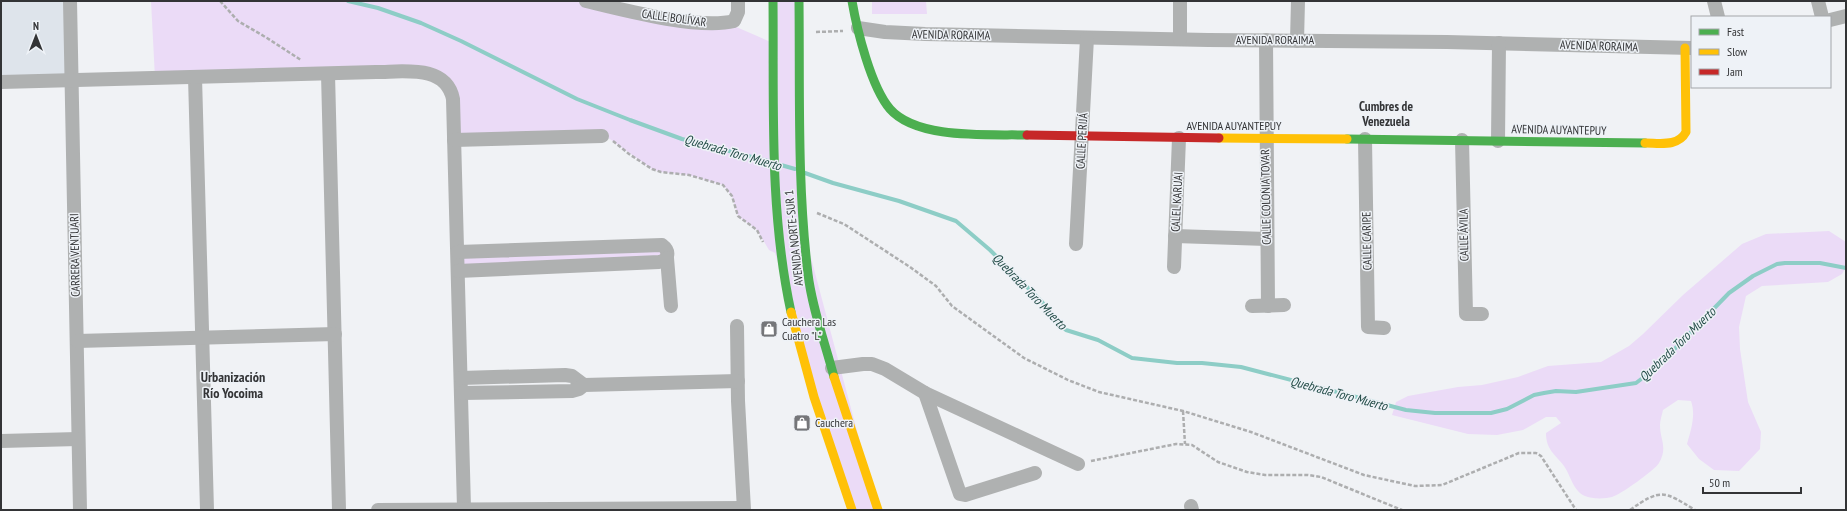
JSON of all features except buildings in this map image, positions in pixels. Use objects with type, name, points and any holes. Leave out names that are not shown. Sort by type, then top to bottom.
[{"type":"main road","name":"AVENIDA NORTE-SUR 1","points":[[773,1],[774,135],[776,197],[781,253],[795,335],[811,390],[852,510]]},
{"type":"main road","name":"AVENIDA NORTE-SUR 1","points":[[799,1],[801,198],[808,275],[832,368],[878,510]]},
{"type":"main road","name":"AVENIDA AUYANTEPUY","points":[[852,1],[868,64],[890,109],[901,118],[915,125],[950,133],[1179,138],[1672,143],[1679,142],[1684,137],[1687,129],[1689,48]]},
{"type":"street","name":"CARRERA VENTUARI","points":[[70,1],[80,510]]},
{"type":"street","name":"CALLE BOLÍVAR","points":[[586,1],[644,14],[710,24],[734,21],[737,18],[738,1]]},
{"type":"street","points":[[631,1],[644,14]]},
{"type":"street","points":[[1180,1],[1180,39]]},
{"type":"street","points":[[1297,41],[1298,1]]},
{"type":"street","points":[[1714,1],[1718,16]]},
{"type":"street","points":[[1818,1],[1822,16]]},
{"type":"street","points":[[1831,20],[1846,16]]},
{"type":"street","name":"AVENIDA RORAIMA","points":[[858,28],[885,32],[925,34],[1087,38],[1499,43],[1689,48]]},
{"type":"street","name":"CALLE PERIJÁ","points":[[1076,244],[1087,38]]},
{"type":"street","name":"CALLE COLONIA TOVAR","points":[[1266,40],[1268,306]]},
{"type":"street","points":[[1498,141],[1499,43]]},
{"type":"street","points":[[1,82],[418,72],[436,76],[445,82],[452,91],[462,393],[463,509]]},
{"type":"street","points":[[328,74],[338,510]]},
{"type":"street","points":[[195,77],[207,510]]},
{"type":"street","points":[[454,140],[602,136]]},
{"type":"street","name":"CALEL KARUAI","points":[[1174,267],[1179,138]]},
{"type":"street","name":"CALLE CARIPE","points":[[1366,139],[1368,327],[1384,328]]},
{"type":"street","name":"CALLE ÁVILA","points":[[1462,140],[1466,314],[1482,314]]},
{"type":"street","points":[[1175,236],[1267,239]]},
{"type":"street","points":[[458,252],[662,245],[666,248],[671,306]]},
{"type":"street","points":[[557,248],[557,266]]},
{"type":"street","points":[[458,270],[659,262],[665,261],[667,258]]},
{"type":"street","points":[[1252,306],[1284,305]]},
{"type":"street","points":[[378,510],[743,509],[737,326]]},
{"type":"street","points":[[76,341],[335,334]]},
{"type":"street","points":[[832,368],[852,364],[872,364],[886,369],[925,393],[1078,464]]},
{"type":"street","points":[[461,378],[564,375],[572,376],[584,385]]},
{"type":"street","points":[[462,393],[572,391],[579,389],[584,385],[738,382]]},
{"type":"street","points":[[925,393],[960,494],[965,495],[1035,473]]},
{"type":"street","points":[[1,442],[78,439]]},
{"type":"path","points":[[220,1],[238,21],[303,62]]},
{"type":"path","points":[[799,31],[841,31],[858,28]]},
{"type":"path","points":[[602,136],[612,140],[629,154],[652,169],[661,172],[689,175],[723,185],[732,196],[738,216],[757,230],[768,250],[774,253],[781,253]]},
{"type":"path","points":[[802,209],[824,215],[844,224],[876,244],[936,286],[952,306],[964,316],[1038,367],[1099,392],[1183,411],[1251,432],[1364,475],[1415,486],[1442,485],[1514,456],[1536,453],[1541,456],[1576,510]]},
{"type":"path","points":[[1183,411],[1185,444]]},
{"type":"path","points":[[1078,464],[1176,444],[1185,444],[1192,445],[1218,462],[1232,468],[1265,475],[1308,475],[1321,478],[1402,510]]},
{"type":"path","points":[[1630,510],[1646,498],[1655,495],[1665,495],[1678,499],[1696,510]]},
{"type":"shaded area","points":[[1,1],[69,1],[71,80],[1,82]]},
{"type":"shaded area","points":[[151,1],[586,1],[727,23],[773,43],[773,1],[799,1],[802,224],[878,510],[852,510],[775,253],[769,250],[757,230],[738,216],[732,196],[723,185],[689,175],[661,172],[652,169],[607,137],[454,140],[453,99],[436,76],[155,78]]},
{"type":"shaded area","points":[[872,1],[926,1],[927,14],[872,14]]},
{"type":"shaded area","points":[[1829,231],[1846,242],[1846,267],[1842,274],[1828,282],[1762,286],[1746,296],[1739,327],[1740,349],[1748,402],[1761,432],[1760,449],[1739,471],[1714,470],[1699,459],[1687,444],[1693,417],[1691,401],[1678,400],[1663,410],[1660,430],[1663,452],[1659,463],[1622,492],[1612,497],[1602,498],[1588,497],[1581,494],[1564,466],[1549,448],[1546,433],[1561,423],[1556,417],[1546,417],[1523,430],[1497,435],[1468,434],[1392,415],[1396,402],[1408,396],[1458,387],[1482,385],[1518,377],[1548,366],[1601,362],[1629,346],[1683,295],[1742,244],[1766,234]]},
{"type":"shaded area","points":[[655,245],[667,258],[458,271],[458,252]]},
{"type":"waterway","name":"Quebrada Toro Muerto","points":[[348,1],[378,8],[421,23],[461,41],[577,99],[630,120],[682,139],[768,161]]},
{"type":"waterway","name":"Quebrada Toro Muerto","points":[[781,165],[795,169]]},
{"type":"waterway","name":"Quebrada Toro Muerto","points":[[805,173],[833,183],[899,201],[956,221],[990,250],[1042,302],[1059,324],[1066,330],[1098,340],[1132,358],[1177,363],[1202,363],[1241,367],[1406,410],[1435,413],[1491,413],[1507,409],[1534,395],[1556,391],[1576,392],[1636,383],[1657,367],[1729,293],[1753,276],[1777,264],[1785,263],[1820,263],[1846,268]]},
{"type":"traffic: fast","points":[[773,1],[773,118],[776,197],[784,274],[791,312]]},
{"type":"traffic: fast","points":[[799,1],[800,138],[804,240],[812,300],[834,377]]},
{"type":"traffic: fast","points":[[852,1],[857,27],[871,73],[883,99],[890,109],[902,119],[935,131],[975,135],[1027,135]]},
{"type":"traffic: fast","points":[[1347,139],[1645,143]]},
{"type":"traffic: slow","points":[[1645,143],[1673,142],[1683,137],[1686,132],[1685,48]]},
{"type":"traffic: slow","points":[[1219,138],[1347,139]]},
{"type":"traffic: slow","points":[[791,312],[814,397],[852,510]]},
{"type":"traffic: slow","points":[[834,377],[878,510]]},
{"type":"traffic: jam","points":[[1027,135],[1219,138]]},
{"type":"place","name":"Cauchera Las Cuatro \"L\"","points":[[769,329]]},
{"type":"place","name":"Cauchera","points":[[802,423]]},
{"type":"district","name":"Cumbres de Venezuela","points":[[1386,114]]},
{"type":"district","name":"Urbanización Río Yocoima","points":[[233,386]]}]
